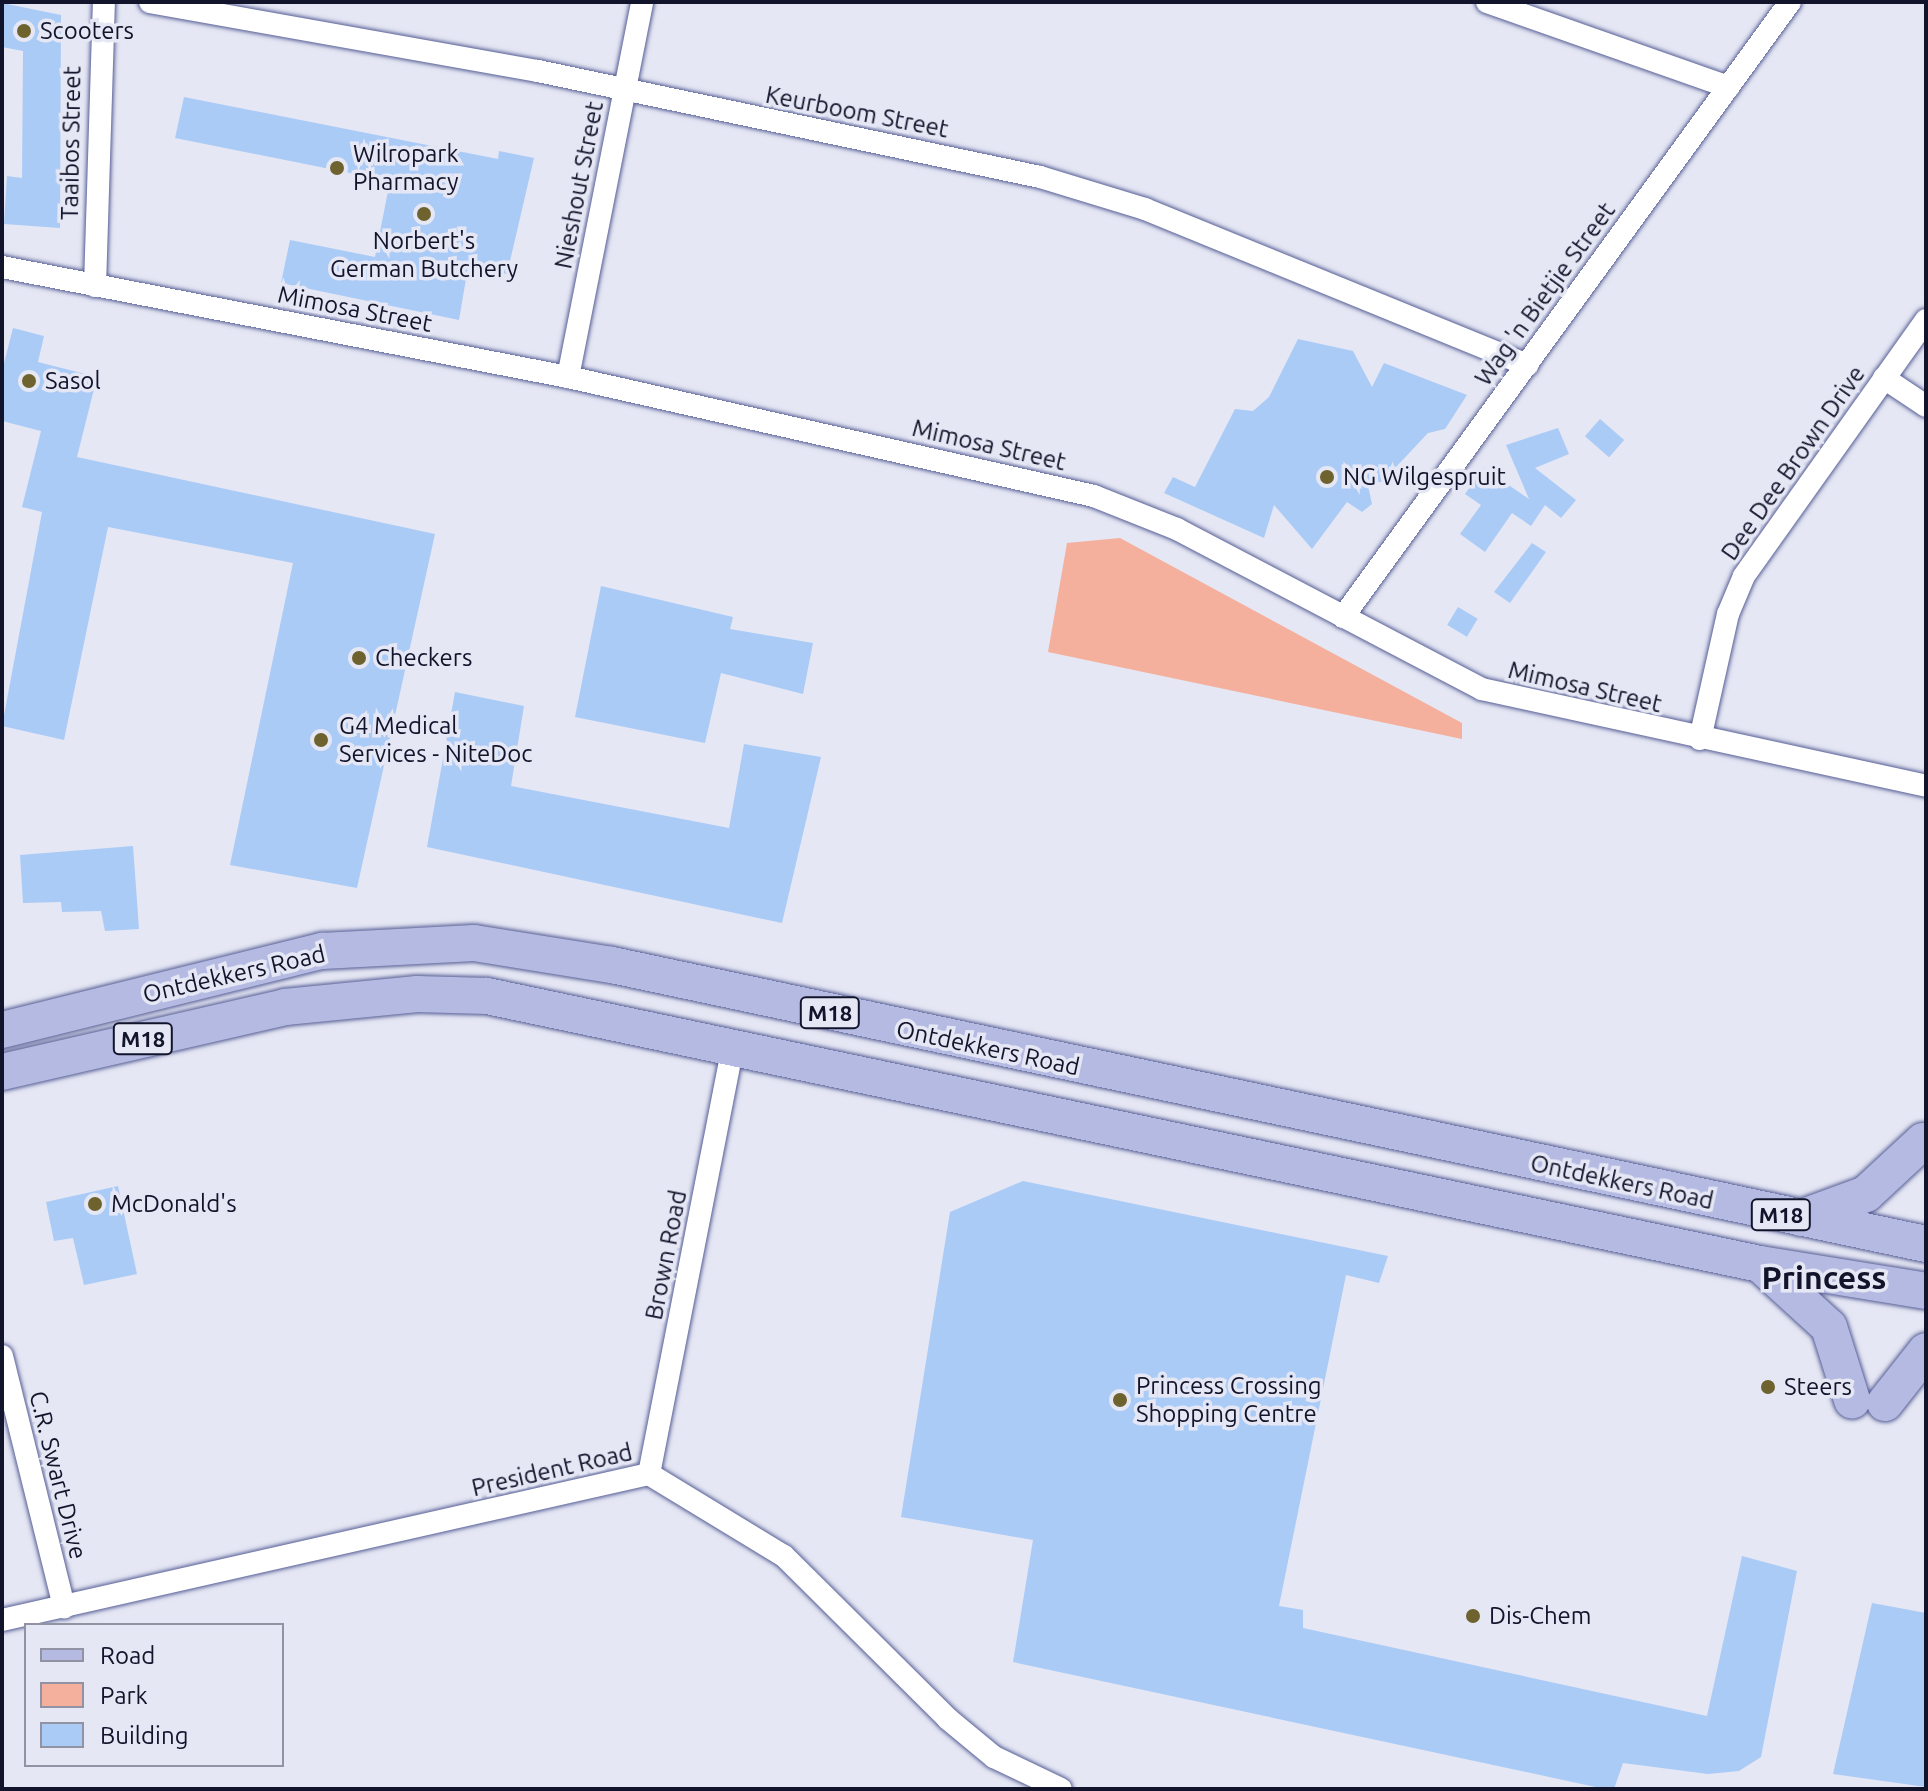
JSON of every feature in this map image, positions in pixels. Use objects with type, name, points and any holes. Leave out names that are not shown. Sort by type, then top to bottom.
[{"type":"main road","name":"Ontdekkers Road","points":[[2,1030],[322,951],[474,943],[515,948],[1926,1244]]},
{"type":"main road","name":"Ontdekkers Road","points":[[2,1072],[285,1007],[417,994],[487,996],[1760,1264],[1926,1291]]},
{"type":"main road","points":[[2,1001],[35,1011],[90,1008]]},
{"type":"main road","points":[[1800,1218],[1866,1194],[1923,1141]]},
{"type":"main road","points":[[1760,1264],[1829,1327],[1868,1401],[1926,1351]]},
{"type":"street","name":"Taaibos Street","points":[[95,286],[104,2]]},
{"type":"street","name":"Keurboom Street","points":[[150,2],[624,92],[1040,177],[1145,209],[1527,365]]},
{"type":"street","name":"Nieshout Street","points":[[568,377],[642,2]]},
{"type":"street","points":[[1487,2],[1729,87]]},
{"type":"street","name":"Wag 'n Bietjie Street","points":[[1343,617],[1381,556],[1527,365],[1790,2]]},
{"type":"street","name":"Mimosa Street","points":[[2,267],[568,377],[1094,496],[1177,529],[1482,689],[1926,786]]},
{"type":"street","name":"Dee Dee Brown Drive","points":[[1700,739],[1728,614],[1744,576],[1926,320]]},
{"type":"street","points":[[1884,378],[1926,406]]},
{"type":"street","name":"Brown Road","points":[[649,1474],[733,1046]]},
{"type":"street","name":"C.R. Swart Drive","points":[[2,1356],[64,1607]]},
{"type":"street","name":"President Road","points":[[2,1620],[649,1474],[784,1556],[948,1719],[994,1757],[1061,1789]]},
{"type":"green space","points":[[1120,538],[1462,723],[1462,739],[1048,652],[1067,543]]},
{"type":"building","points":[[2,3],[61,15],[60,228],[4,224],[7,176],[22,178],[23,51],[2,47]]},
{"type":"building","points":[[184,97],[498,159],[499,151],[534,158],[507,274],[468,267],[459,320],[281,283],[290,240],[375,257],[390,181],[175,138]]},
{"type":"building","points":[[13,328],[44,336],[38,362],[97,377],[77,457],[435,534],[357,888],[230,865],[293,563],[108,527],[64,740],[2,726],[42,512],[22,507],[41,431],[2,421],[2,371]]},
{"type":"building","points":[[1298,339],[1353,351],[1372,387],[1384,363],[1467,395],[1445,429],[1428,433],[1382,482],[1367,481],[1372,504],[1362,512],[1347,502],[1312,549],[1274,505],[1264,538],[1164,493],[1173,477],[1195,487],[1235,409],[1253,411],[1269,397]]},
{"type":"building","points":[[1600,419],[1624,440],[1609,457],[1585,436]]},
{"type":"building","points":[[1558,428],[1569,454],[1535,468],[1576,500],[1561,518],[1545,505],[1531,526],[1512,513],[1485,552],[1460,534],[1481,505],[1465,494],[1484,468],[1529,499],[1506,445]]},
{"type":"building","points":[[1532,543],[1546,552],[1510,603],[1494,592]]},
{"type":"building","points":[[601,586],[733,617],[730,629],[813,643],[803,694],[721,673],[705,743],[575,717]]},
{"type":"building","points":[[1458,607],[1478,619],[1467,637],[1447,625]]},
{"type":"building","points":[[455,692],[524,706],[511,786],[729,828],[744,744],[821,757],[782,923],[427,847]]},
{"type":"building","points":[[133,846],[139,929],[105,931],[101,911],[62,912],[61,902],[23,903],[20,855]]},
{"type":"building","name":"Princess Crossing Shopping Centre","points":[[1023,1181],[1388,1256],[1379,1283],[1346,1275],[1279,1606],[1303,1610],[1303,1628],[1707,1716],[1742,1556],[1797,1571],[1761,1757],[1739,1771],[1708,1774],[1623,1763],[1614,1789],[1605,1789],[1013,1662],[1033,1540],[901,1517],[950,1212]]},
{"type":"building","points":[[118,1186],[137,1274],[84,1285],[73,1238],[54,1241],[46,1202]]},
{"type":"building","points":[[1872,1603],[1926,1613],[1926,1787],[1833,1774]]},
{"type":"place","name":"Scooters","points":[[24,31]]},
{"type":"place","name":"Wilropark Pharmacy","points":[[337,168]]},
{"type":"place","name":"Norbert's German Butchery","points":[[424,214]]},
{"type":"place","name":"Sasol","points":[[29,381]]},
{"type":"place","name":"NG Wilgespruit","points":[[1327,477]]},
{"type":"place","name":"Checkers","points":[[359,658]]},
{"type":"place","name":"G4 Medical Services - NiteDoc","points":[[321,740]]},
{"type":"place","name":"McDonald's","points":[[95,1204]]},
{"type":"place","name":"Steers","points":[[1768,1387]]},
{"type":"place","name":"Princess Crossing Shopping Centre","points":[[1120,1400]]},
{"type":"place","name":"Dis-Chem","points":[[1473,1616]]},
{"type":"district","name":"Princess","points":[[1824,1277]]}]
